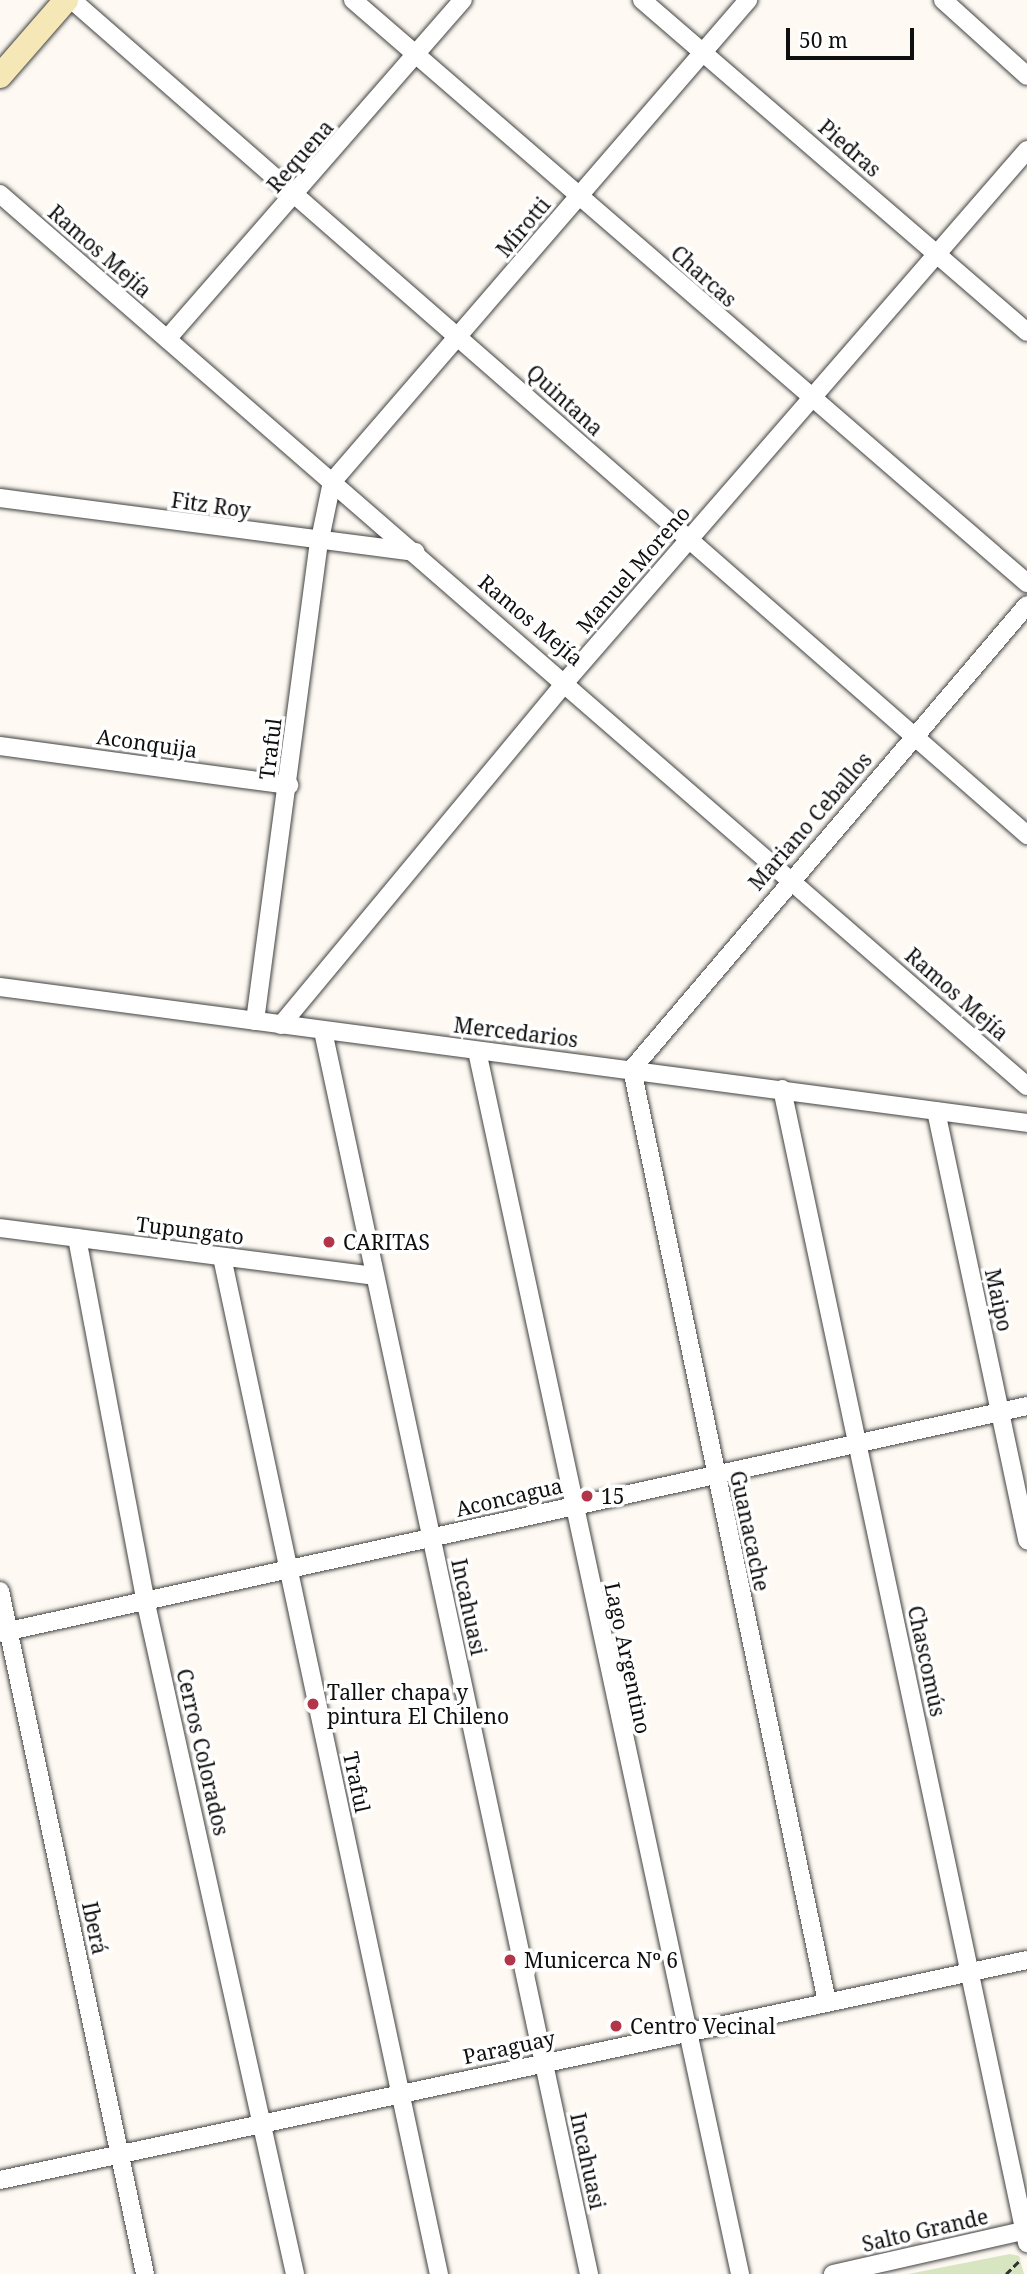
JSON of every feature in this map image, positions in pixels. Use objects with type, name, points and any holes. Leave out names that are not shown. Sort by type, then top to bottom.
[{"type":"main road","points":[[0,76],[66,0]]},
{"type":"street","name":"Quintana","points":[[72,0],[461,337],[687,541],[1027,835]]},
{"type":"street","name":"Charcas","points":[[353,0],[809,401],[1027,583]]},
{"type":"street","name":"Requena","points":[[167,338],[298,195],[463,0]]},
{"type":"street","name":"Piedras","points":[[642,0],[1027,332]]},
{"type":"street","name":"Mirotti","points":[[332,482],[461,337],[748,0]]},
{"type":"street","points":[[943,0],[1027,76]]},
{"type":"street","name":"Manuel Moreno","points":[[281,1025],[567,680],[1027,150]]},
{"type":"street","name":"Ramos Mejía","points":[[0,194],[332,482],[567,680],[789,879],[1027,1086]]},
{"type":"street","name":"Traful","points":[[255,1021],[289,785],[318,544],[332,482]]},
{"type":"street","name":"Fitz Roy","points":[[0,498],[318,544],[416,552]]},
{"type":"street","name":"Mariano Ceballos","points":[[632,1069],[789,879],[1027,606]]},
{"type":"street","name":"Aconquija","points":[[0,746],[289,785]]},
{"type":"street","name":"Mercedarios","points":[[0,987],[1027,1123]]},
{"type":"street","name":"Incahuasi","points":[[323,1031],[589,2274]]},
{"type":"street","name":"Lago Argentino","points":[[477,1051],[685,2033],[740,2274]]},
{"type":"street","name":"Guanacache","points":[[632,1069],[714,1475],[828,2002]]},
{"type":"street","name":"Chascomús","points":[[782,1089],[1025,2241]]},
{"type":"street","name":"Maipo","points":[[936,1111],[1027,1540]]},
{"type":"street","name":"Tupungato","points":[[0,1228],[375,1276]]},
{"type":"street","name":"Cerros Colorados","points":[[76,1238],[145,1599],[295,2274]]},
{"type":"street","name":"Traful","points":[[222,1258],[439,2274]]},
{"type":"street","name":"Aconcagua","points":[[4,1632],[1027,1406]]},
{"type":"street","name":"Iberá","points":[[0,1591],[4,1632],[145,2274]]},
{"type":"street","name":"Paraguay","points":[[0,2180],[1027,1960]]},
{"type":"street","name":"Salto Grande","points":[[833,2274],[1025,2241]]},
{"type":"path","points":[[1006,2274],[1025,2241]]},
{"type":"green space","points":[[1010,2254],[1019,2256],[1024,2274],[908,2274]]},
{"type":"place","name":"CARITAS","points":[[329,1242]]},
{"type":"place","name":"15","points":[[587,1496]]},
{"type":"place","name":"Taller chapa y pintura El Chileno","points":[[313,1704]]},
{"type":"place","name":"Municerca Nº 6","points":[[510,1960]]},
{"type":"place","name":"Centro Vecinal","points":[[616,2026]]}]
